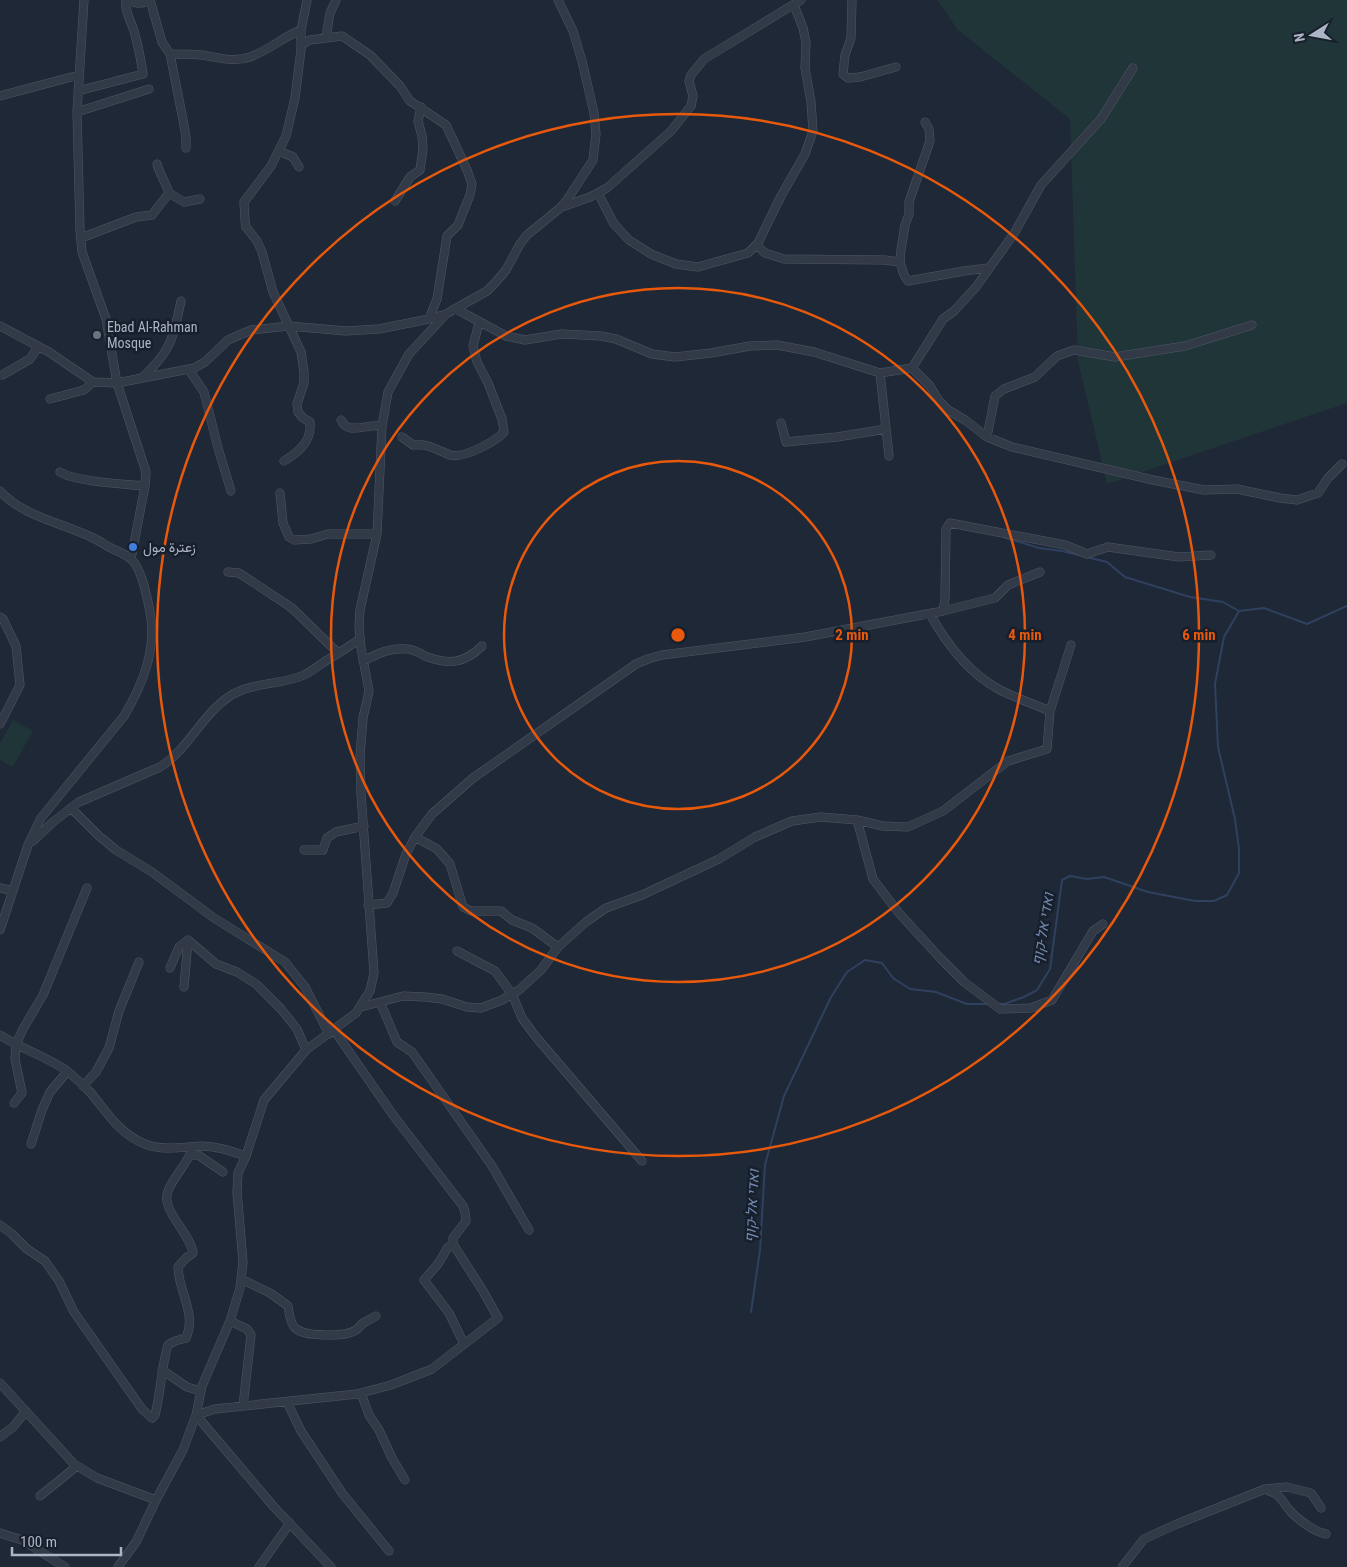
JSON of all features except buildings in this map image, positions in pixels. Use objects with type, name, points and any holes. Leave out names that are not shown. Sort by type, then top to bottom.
[{"type":"street","points":[[84,0],[77,112],[82,252],[106,319],[117,383],[146,472],[131,559]]},
{"type":"street","points":[[78,91],[143,74],[134,29],[125,5],[126,0],[137,4],[149,0],[162,42],[170,54],[183,120],[186,148]]},
{"type":"street","points":[[284,461],[297,452],[308,438],[311,430],[310,422],[298,412],[297,404],[304,383],[301,352],[273,292],[262,252],[246,227],[244,202],[271,166],[286,136],[295,98],[302,22],[307,0]]},
{"type":"street","points":[[326,37],[330,13],[336,0]]},
{"type":"street","points":[[0,326],[49,352],[93,382],[117,383],[189,370],[205,362],[228,340],[251,330],[289,326],[364,331],[430,319],[446,314],[487,291],[506,270],[527,235],[567,200],[593,160],[596,134],[594,113],[573,31],[558,0]]},
{"type":"street","points":[[560,208],[590,198],[607,188],[671,131],[691,106],[693,96],[691,76],[704,59],[801,0]]},
{"type":"street","points":[[852,0],[851,38],[845,55],[843,74],[848,78],[860,77],[896,67]]},
{"type":"street","points":[[598,193],[614,224],[629,240],[651,254],[676,264],[698,267],[748,253],[756,245],[805,154],[813,131],[811,102],[805,68],[806,42],[794,6]]},
{"type":"street","points":[[170,54],[202,55],[226,60],[248,57],[265,50],[289,34],[302,30]]},
{"type":"street","points":[[301,45],[310,40],[342,36],[370,55],[392,76],[410,101],[446,125],[472,184],[470,195],[458,225],[447,236],[437,299],[430,319]]},
{"type":"street","points":[[456,309],[506,336],[525,340],[561,334],[601,336],[616,339],[652,354],[675,357],[750,346],[777,345],[814,352],[880,373],[912,368],[943,319],[954,311],[976,287],[1016,232],[1041,185],[1101,119],[1133,68]]},
{"type":"street","points":[[0,96],[79,75]]},
{"type":"street","points":[[77,112],[150,89]]},
{"type":"street","points":[[395,202],[410,178],[420,170],[423,149],[418,121],[420,107]]},
{"type":"street","points":[[926,122],[930,141],[909,202],[909,214],[905,225],[900,262],[904,275],[908,281],[988,268]]},
{"type":"street","points":[[279,151],[293,158],[299,167]]},
{"type":"street","points":[[157,164],[160,176],[166,184],[169,193],[184,202],[200,199]]},
{"type":"street","points":[[81,238],[136,217],[152,215],[169,193]]},
{"type":"street","points":[[756,245],[765,253],[784,259],[885,260],[900,262]]},
{"type":"street","points":[[140,379],[156,366],[173,339],[181,301]]},
{"type":"street","points":[[118,1567],[136,1542],[183,1450],[196,1414],[201,1391],[230,1321],[240,1288],[243,1262],[237,1192],[238,1173],[246,1156],[264,1100],[306,1050],[356,1013],[370,991],[374,972],[368,905],[360,756],[363,718],[369,691],[360,639],[360,610],[377,534],[382,426],[388,392],[409,354],[446,314]]},
{"type":"street","points":[[402,437],[413,444],[433,446],[457,456],[471,452],[498,438],[504,432],[502,419],[488,383],[477,362],[473,346],[479,322]]},
{"type":"street","points":[[987,437],[995,396],[1004,389],[1035,376],[1057,356],[1074,350],[1115,357],[1185,346],[1252,324]]},
{"type":"street","points":[[2,375],[30,359],[38,347]]},
{"type":"street","points":[[912,368],[930,386],[939,401],[948,410],[987,437],[1012,447],[1153,480],[1204,490],[1237,489],[1297,500],[1318,493],[1328,478],[1342,464]]},
{"type":"street","points":[[189,370],[204,392],[231,491]]},
{"type":"street","points":[[880,373],[889,456]]},
{"type":"street","points":[[50,399],[84,390],[93,382]]},
{"type":"street","points":[[341,420],[348,428],[382,426]]},
{"type":"street","points":[[781,423],[786,442],[837,437],[886,429]]},
{"type":"street","points":[[60,472],[65,475],[93,481],[145,486]]},
{"type":"street","points":[[0,492],[37,517],[90,536],[131,559],[140,574],[153,628],[149,661],[131,705],[41,818],[28,845],[0,930]]},
{"type":"street","points":[[280,493],[283,523],[289,537],[294,540],[311,539],[328,534],[377,534]]},
{"type":"street","points":[[943,611],[946,599],[946,529],[950,523],[1065,545],[1087,554],[1108,547],[1179,558],[1211,555]]},
{"type":"street","points":[[228,572],[239,573],[292,608],[338,653]]},
{"type":"street","points":[[368,905],[387,903],[406,854],[415,837],[432,814],[473,778],[636,664],[662,655],[805,637],[930,614],[996,598],[1008,585],[1040,572]]},
{"type":"street","points":[[930,614],[954,650],[978,675],[1000,690],[1050,711]]},
{"type":"street","points":[[0,617],[16,646],[20,685],[0,724]]},
{"type":"street","points":[[28,845],[79,802],[160,767],[172,759],[183,748],[201,723],[232,694],[305,674],[360,639]]},
{"type":"street","points":[[363,661],[386,650],[408,648],[434,659],[454,662],[472,656],[482,646]]},
{"type":"street","points":[[361,1007],[403,996],[442,999],[467,1007],[481,1008],[502,1000],[519,990],[541,970],[558,947],[586,922],[606,908],[660,887],[719,859],[755,837],[792,821],[821,817],[857,820],[883,826],[908,827],[943,810],[1008,761],[1047,749],[1050,711],[1071,646]]},
{"type":"street","points":[[71,808],[116,850],[152,872],[214,918],[285,962],[305,987],[332,1032],[462,1206],[466,1220],[453,1238],[453,1244],[498,1318],[432,1369],[391,1385],[361,1393],[215,1409],[196,1414]]},
{"type":"street","points":[[857,820],[872,879],[898,912],[941,960],[964,982],[1000,1009],[1031,1008],[1052,1000],[1093,931],[1103,924]]},
{"type":"street","points":[[304,850],[324,850],[327,838],[336,832],[364,826]]},
{"type":"street","points":[[415,837],[437,849],[450,864],[463,907],[471,911],[500,911],[512,920],[532,928],[558,947]]},
{"type":"street","points":[[0,888],[13,891]]},
{"type":"street","points":[[14,1103],[22,1093],[15,1059],[16,1044],[43,995],[87,888]]},
{"type":"street","points":[[188,940],[216,964],[237,972],[256,984],[297,1029],[306,1050]]},
{"type":"street","points":[[170,968],[179,947],[188,940]]},
{"type":"street","points":[[184,987],[188,940]]},
{"type":"street","points":[[457,951],[495,971],[512,994],[522,1018],[531,1031],[642,1161]]},
{"type":"street","points":[[83,1086],[96,1072],[108,1048],[119,1011],[139,962]]},
{"type":"street","points":[[380,1002],[397,1042],[412,1052],[492,1166],[529,1230]]},
{"type":"street","points":[[0,1035],[48,1059],[67,1072],[83,1086],[117,1125],[144,1144],[192,1151],[223,1172]]},
{"type":"street","points":[[31,1144],[50,1092],[67,1072]]},
{"type":"street","points":[[0,1225],[27,1249],[45,1261],[59,1281],[74,1312],[142,1409],[152,1418],[155,1415],[160,1394],[162,1370],[168,1345],[186,1338],[189,1332],[188,1307],[178,1275],[178,1267],[193,1253],[192,1244],[169,1211],[166,1201],[168,1191],[192,1151],[202,1146],[222,1148],[246,1156]]},
{"type":"street","points":[[453,1244],[448,1247],[438,1264],[424,1280],[449,1313],[464,1344]]},
{"type":"street","points":[[241,1279],[270,1293],[288,1306],[294,1328],[300,1331],[324,1335],[340,1334],[356,1330],[376,1316]]},
{"type":"street","points":[[230,1321],[247,1329],[251,1335],[243,1406]]},
{"type":"street","points":[[162,1370],[187,1387],[201,1391]]},
{"type":"street","points":[[0,1383],[77,1466],[97,1478],[156,1500]]},
{"type":"street","points":[[361,1393],[369,1415],[380,1430],[404,1480]]},
{"type":"street","points":[[287,1402],[301,1431],[342,1493],[389,1551]]},
{"type":"street","points":[[0,1437],[13,1427],[26,1411]]},
{"type":"street","points":[[196,1414],[290,1523],[331,1567]]},
{"type":"street","points":[[40,1496],[77,1466]]},
{"type":"street","points":[[1122,1567],[1144,1539],[1265,1489],[1287,1487],[1311,1494],[1321,1508]]},
{"type":"street","points":[[1265,1489],[1277,1494],[1292,1513],[1321,1533],[1326,1534]]},
{"type":"street","points":[[259,1567],[290,1523]]},
{"type":"street","points":[[1,1532],[22,1540],[53,1564],[64,1567]]},
{"type":"green space","points":[[937,0],[1347,0],[1347,403],[1107,484],[1078,361],[1070,119],[958,30]]},
{"type":"green space","points":[[13,720],[33,731],[13,767],[0,760],[0,743]]},
{"type":"waterway","points":[[1003,537],[1039,548],[1062,551],[1107,562],[1125,577],[1190,597],[1223,602],[1239,611]]},
{"type":"waterway","name":"ואדי אל-קוף","points":[[998,1004],[1004,1004],[1024,997],[1037,990],[1050,969],[1062,880],[1070,876],[1087,879],[1104,877],[1148,892],[1195,901],[1214,901],[1227,895],[1239,873],[1239,849],[1235,819],[1218,747],[1215,684],[1224,637],[1239,611],[1264,608],[1307,624],[1347,606]]},
{"type":"waterway","name":"ואדי אל-קוף","points":[[751,1312],[760,1250],[765,1165],[784,1096],[831,997],[847,972],[865,960],[882,963],[893,978],[910,989],[936,992],[967,1004],[988,1004]]},
{"type":"place","name":"Ebad Al-Rahman Mosque","points":[[97,335]]},
{"type":"place","name":"زعترة مول","points":[[133,547]]}]
